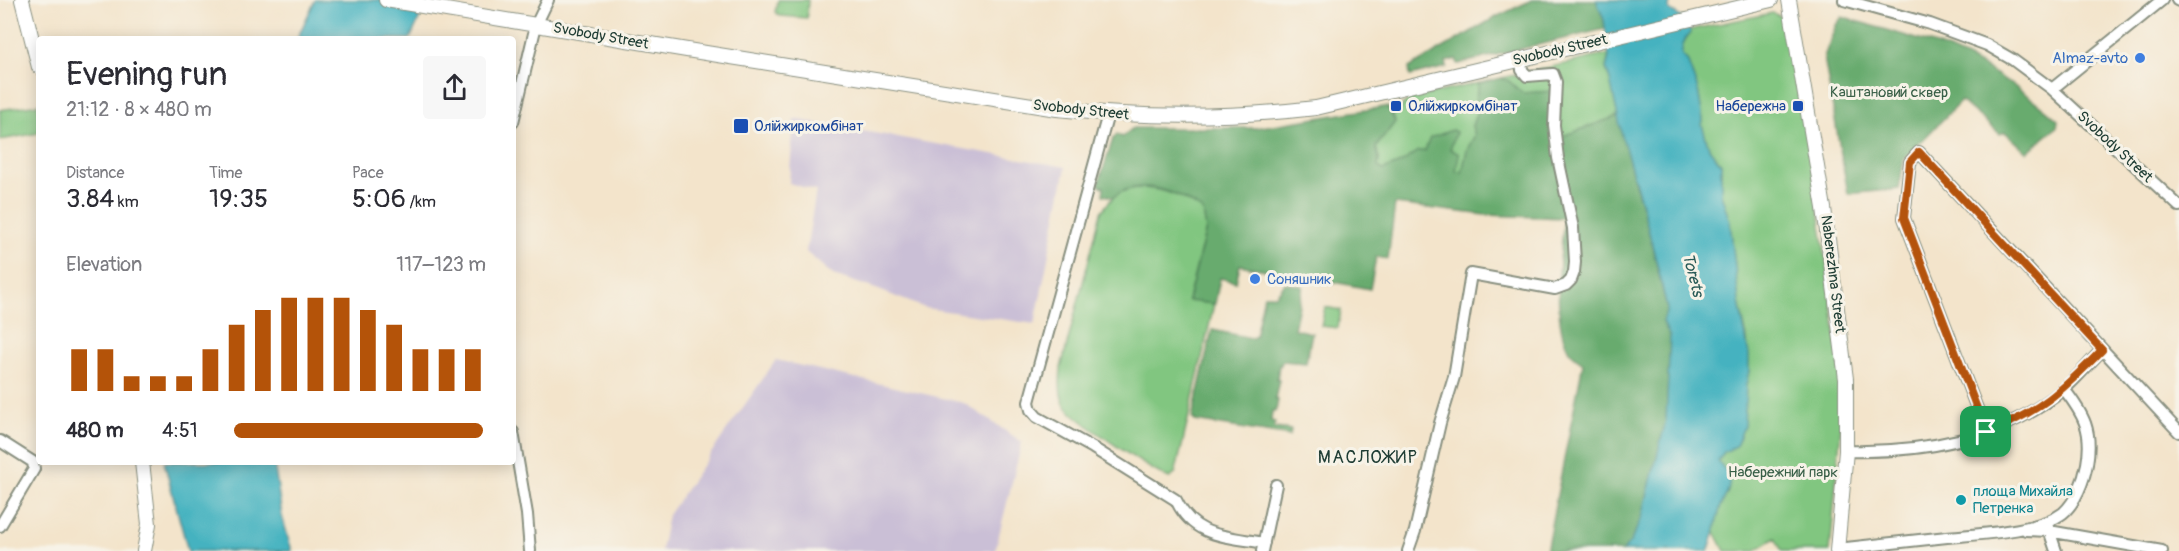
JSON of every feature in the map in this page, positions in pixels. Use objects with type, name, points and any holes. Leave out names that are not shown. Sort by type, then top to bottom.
[{"type":"main road","points":[[21,0],[36,56]]},
{"type":"main road","name":"Svobody Street","points":[[386,0],[957,94],[1108,114],[1170,116],[1244,114],[1316,108],[1719,13],[1745,3],[1771,0]]},
{"type":"main road","name":"Naberezhna Street","points":[[1789,0],[1824,208],[1846,379],[1846,451],[1837,550]]},
{"type":"main road","points":[[142,465],[149,524],[144,551]]},
{"type":"street","points":[[516,109],[536,25],[548,0]]},
{"type":"street","name":"Svobody Street","points":[[1844,0],[1929,24],[1987,45],[2013,60],[2052,89],[2179,206]]},
{"type":"street","points":[[2052,89],[2162,0]]},
{"type":"street","points":[[1408,551],[1454,377],[1471,274],[1556,289],[1566,285],[1575,272],[1573,228],[1558,158],[1554,125],[1556,82],[1553,74],[1527,76],[1522,70],[1521,59]]},
{"type":"street","points":[[1108,114],[1029,402],[1031,410],[1037,417],[1093,448],[1176,500],[1183,514],[1197,528],[1211,533],[1263,547],[1276,485]]},
{"type":"street","points":[[1986,432],[1904,218],[1910,162],[1919,152],[2179,432]]},
{"type":"street","points":[[1846,451],[1870,452],[1901,449],[1958,440],[1986,432],[2023,417],[2064,389],[2102,350]]},
{"type":"street","points":[[2048,526],[2063,513],[2074,498],[2084,479],[2090,447],[2084,418],[2064,389]]},
{"type":"street","points":[[0,441],[33,462],[34,469],[0,526]]},
{"type":"street","points":[[516,450],[527,514],[530,551]]},
{"type":"street","points":[[2048,526],[2056,551]]},
{"type":"street","points":[[1837,550],[2048,526],[2162,551]]},
{"type":"shaded area","points":[[794,119],[1066,167],[1035,324],[925,308],[833,275],[806,252],[816,191],[789,183]]},
{"type":"shaded area","points":[[776,360],[964,403],[1022,442],[995,551],[661,551],[668,515]]},
{"type":"green space","points":[[778,0],[808,0],[807,18],[780,16],[775,12]]},
{"type":"green space","points":[[1532,0],[1596,0],[1605,29],[1458,64],[1456,59],[1446,62],[1447,67],[1410,76],[1409,68],[1496,17]]},
{"type":"green space","name":"Набережний парк","points":[[1772,13],[1780,16],[1788,24],[1817,195],[1842,380],[1841,426],[1830,551],[1782,551],[1775,538],[1754,551],[1725,551],[1714,530],[1719,510],[1728,491],[1729,476],[1718,461],[1724,452],[1736,446],[1744,426],[1749,371],[1747,337],[1739,302],[1730,222],[1721,194],[1721,164],[1709,148],[1702,125],[1698,90],[1687,60],[1682,57],[1682,51],[1691,33],[1689,30]]},
{"type":"green space","name":"Каштановий сквер","points":[[1842,17],[1936,45],[1968,59],[2000,77],[2030,98],[2058,120],[2057,127],[2027,152],[2005,132],[2000,134],[1961,101],[1904,159],[1899,189],[1848,194],[1824,57],[1836,25]]},
{"type":"green space","points":[[1609,54],[1606,68],[1618,116],[1563,136],[1553,132],[1552,92],[1522,93],[1501,78]]},
{"type":"green space","points":[[1501,78],[1509,81],[1522,93],[1553,91],[1553,132],[1563,136],[1618,116],[1644,212],[1667,309],[1663,322],[1670,337],[1666,420],[1642,517],[1630,543],[1623,551],[1546,551],[1583,363],[1569,351],[1563,338],[1560,322],[1559,286],[1564,218],[1485,215],[1395,204],[1388,259],[1376,257],[1370,289],[1334,282],[1324,283],[1274,276],[1275,272],[1240,265],[1236,282],[1220,278],[1215,304],[1188,301],[1206,229],[1203,211],[1182,198],[1159,189],[1135,188],[1113,197],[1103,195],[1104,187],[1098,185],[1113,139],[1117,134],[1122,137],[1133,128],[1255,128],[1384,107],[1388,107],[1395,122],[1376,147],[1379,158],[1378,167],[1383,170],[1401,163],[1419,151],[1425,151],[1430,138],[1452,130],[1456,132],[1450,149],[1459,154],[1456,172],[1462,173],[1467,150],[1475,135],[1472,126],[1478,109],[1475,101],[1479,83]]},
{"type":"green space","points":[[1479,83],[1475,101],[1478,109],[1472,126],[1475,135],[1467,150],[1462,173],[1456,172],[1455,153],[1450,149],[1456,132],[1452,130],[1430,138],[1425,151],[1419,151],[1401,163],[1383,170],[1378,167],[1379,158],[1376,147],[1395,122],[1392,111],[1402,108],[1402,105],[1412,98]]},
{"type":"green space","points":[[36,104],[36,134],[0,140],[0,110]]},
{"type":"green space","points":[[1137,188],[1164,191],[1187,201],[1203,211],[1206,229],[1188,300],[1214,304],[1175,474],[1170,478],[1097,432],[1070,411],[1062,400],[1061,368],[1101,212],[1116,195]]},
{"type":"green space","points":[[1285,283],[1303,286],[1294,329],[1312,333],[1306,363],[1282,361],[1279,365],[1275,399],[1278,400],[1276,411],[1272,411],[1271,421],[1275,422],[1274,428],[1291,430],[1290,436],[1195,421],[1192,418],[1212,330],[1255,337],[1264,295],[1276,295]]},
{"type":"green space","points":[[1325,307],[1341,310],[1338,328],[1321,326]]},
{"type":"water","points":[[315,0],[428,0],[411,36],[298,36]]},
{"type":"water","name":"Torets","points":[[1596,0],[1670,0],[1669,10],[1686,20],[1691,33],[1686,37],[1682,56],[1687,60],[1698,90],[1702,125],[1709,148],[1721,164],[1721,194],[1730,222],[1739,302],[1749,354],[1749,371],[1744,426],[1736,446],[1724,452],[1718,461],[1730,481],[1708,551],[1623,551],[1631,541],[1642,517],[1666,420],[1670,337],[1663,322],[1667,309],[1660,277],[1606,68],[1609,57],[1604,20]]},
{"type":"water","points":[[165,465],[274,465],[282,516],[292,551],[188,551]]},
{"type":"place","name":"Almaz-avto","points":[[2140,58]]},
{"type":"place","name":"Олійжиркомбінат","points":[[1396,106]]},
{"type":"place","name":"Набережна","points":[[1798,106]]},
{"type":"place","name":"Олійжиркомбiнат","points":[[741,126]]},
{"type":"place","name":"Соняшник","points":[[1255,279]]},
{"type":"place","name":"площа Михайла Петренка","points":[[1961,500]]},
{"type":"district","name":"МАСЛОЖИР","points":[[1368,457]]},
{"type":"route","points":[[1919,152],[2102,350],[2064,389],[2039,407],[2023,417],[1986,432],[1904,218],[1910,162],[1919,152]]}]
